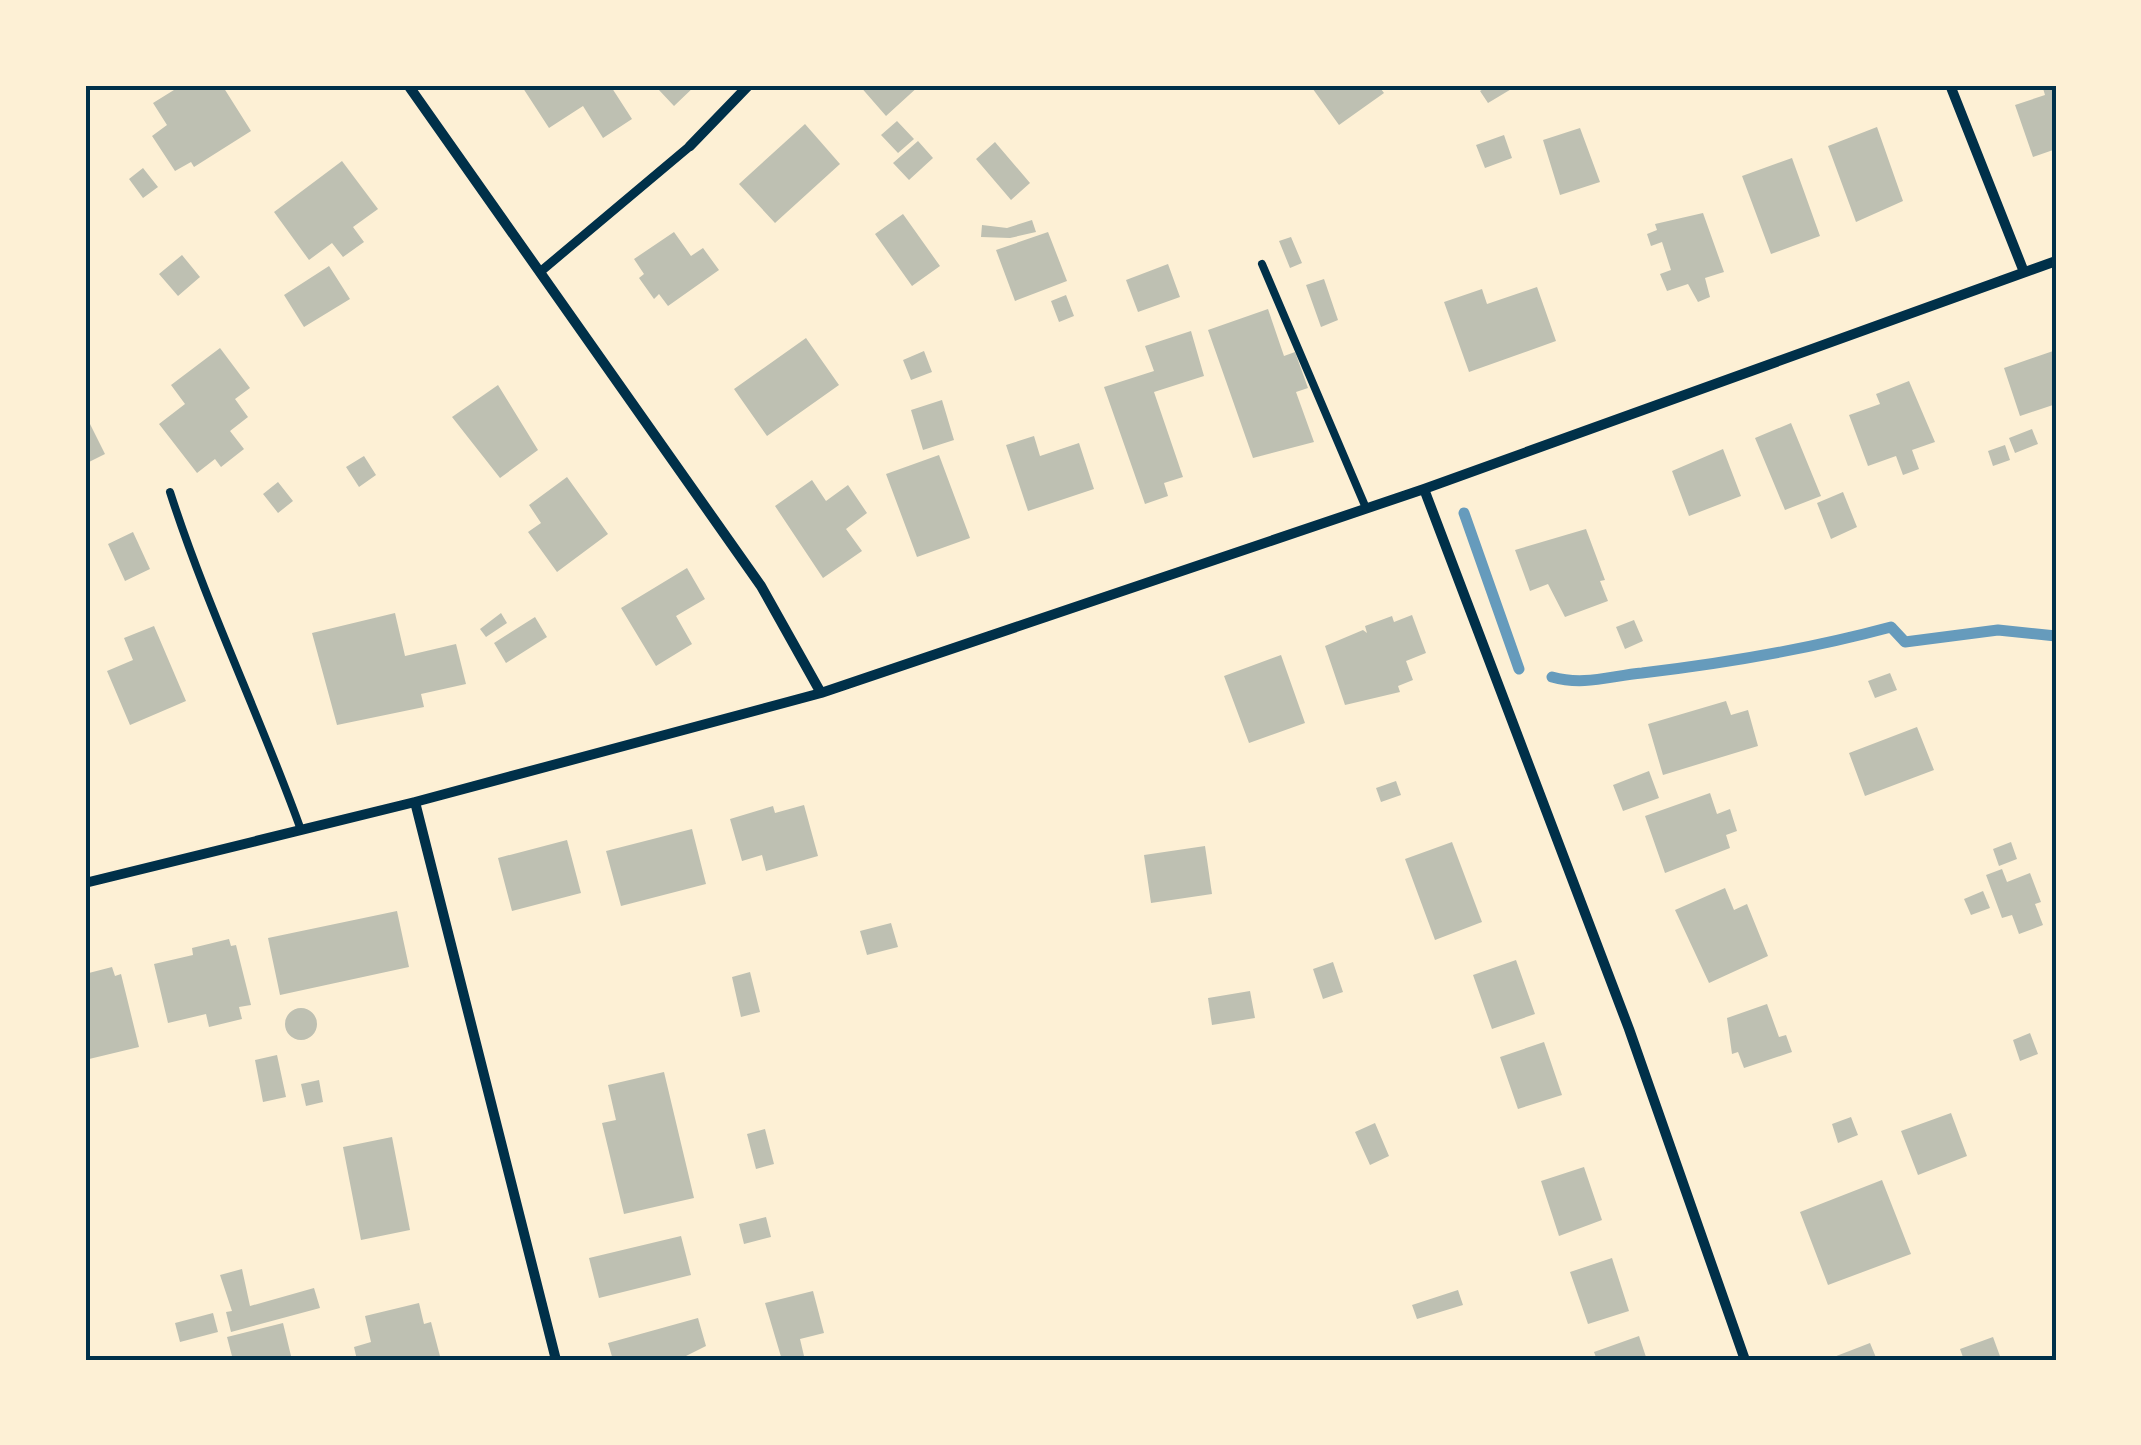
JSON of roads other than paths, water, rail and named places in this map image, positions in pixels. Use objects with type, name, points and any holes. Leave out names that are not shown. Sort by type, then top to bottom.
[{"type":"street","points":[[408,85],[761,586],[821,693]]},
{"type":"street","points":[[540,272],[690,146],[749,85]]},
{"type":"street","points":[[1950,85],[2024,272]]},
{"type":"street","points":[[85,883],[415,802],[821,693],[1424,489],[2056,260]]},
{"type":"street","points":[[1424,489],[1629,1029],[1744,1360]]},
{"type":"street","points":[[415,802],[556,1360]]},
{"type":"lane","points":[[1262,264],[1366,508]]},
{"type":"lane","points":[[170,492],[190,554],[214,602],[301,830]]},
{"type":"waterway","points":[[1464,513],[1519,669]]},
{"type":"waterway","points":[[1552,677],[1586,680],[1705,665],[1799,649],[1891,627],[1905,642],[1998,630],[2056,636]]}]
